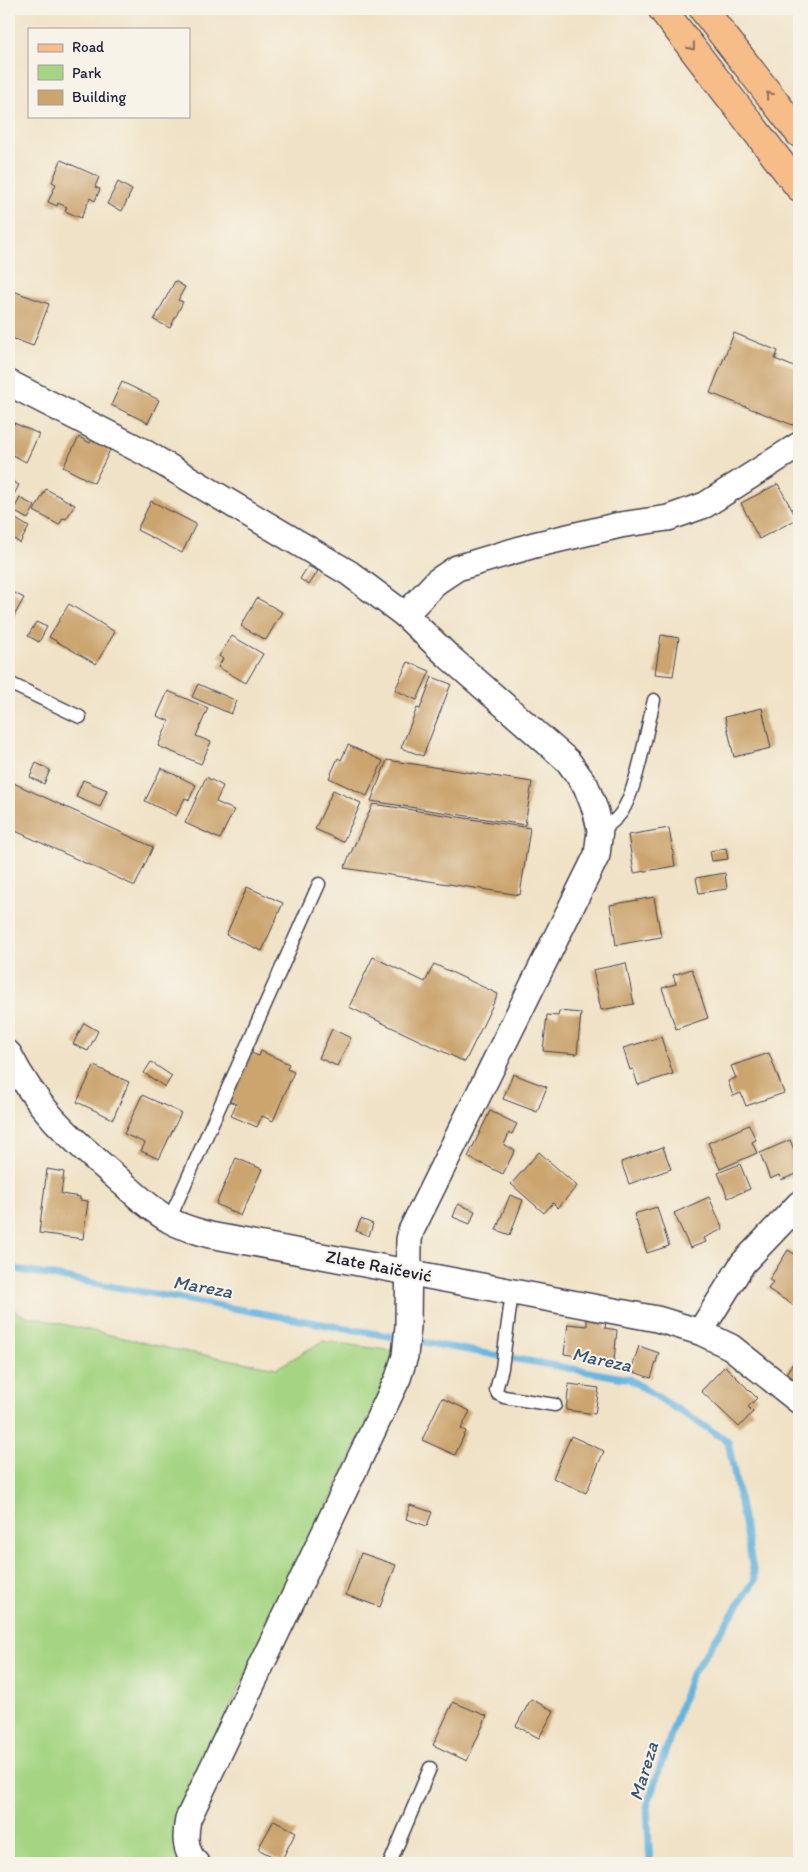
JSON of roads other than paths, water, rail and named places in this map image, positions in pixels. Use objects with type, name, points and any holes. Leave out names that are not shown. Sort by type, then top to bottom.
[{"type":"main road","points":[[662,9],[799,187]]},
{"type":"main road","points":[[703,9],[799,133]]},
{"type":"street","points":[[9,383],[161,462],[349,573],[405,614],[448,656],[568,761],[586,786],[596,812],[600,830],[597,855],[411,1231],[408,1326],[405,1356],[398,1378],[188,1820],[185,1833],[186,1844],[191,1858],[196,1863]]},
{"type":"street","points":[[405,614],[436,582],[457,568],[534,546],[620,526],[668,518],[705,505],[799,445]]},
{"type":"street","name":"Zlate Raičević","points":[[9,1054],[19,1075],[41,1106],[64,1131],[148,1205],[184,1228],[210,1235],[657,1319],[700,1332],[731,1347],[799,1401]]},
{"type":"street","points":[[700,1332],[743,1263],[799,1204]]},
{"type":"lane","points":[[9,683],[80,717]]},
{"type":"lane","points":[[600,830],[611,824],[622,812],[627,800],[654,700]]},
{"type":"lane","points":[[169,1220],[319,884]]},
{"type":"lane","points":[[512,1292],[506,1345],[496,1390],[498,1394],[504,1397],[555,1405]]},
{"type":"lane","points":[[390,1863],[430,1768]]},
{"type":"waterway","name":"Mareza","points":[[9,1268],[629,1379],[728,1441],[755,1580],[690,1677],[647,1807],[650,1863]]}]
